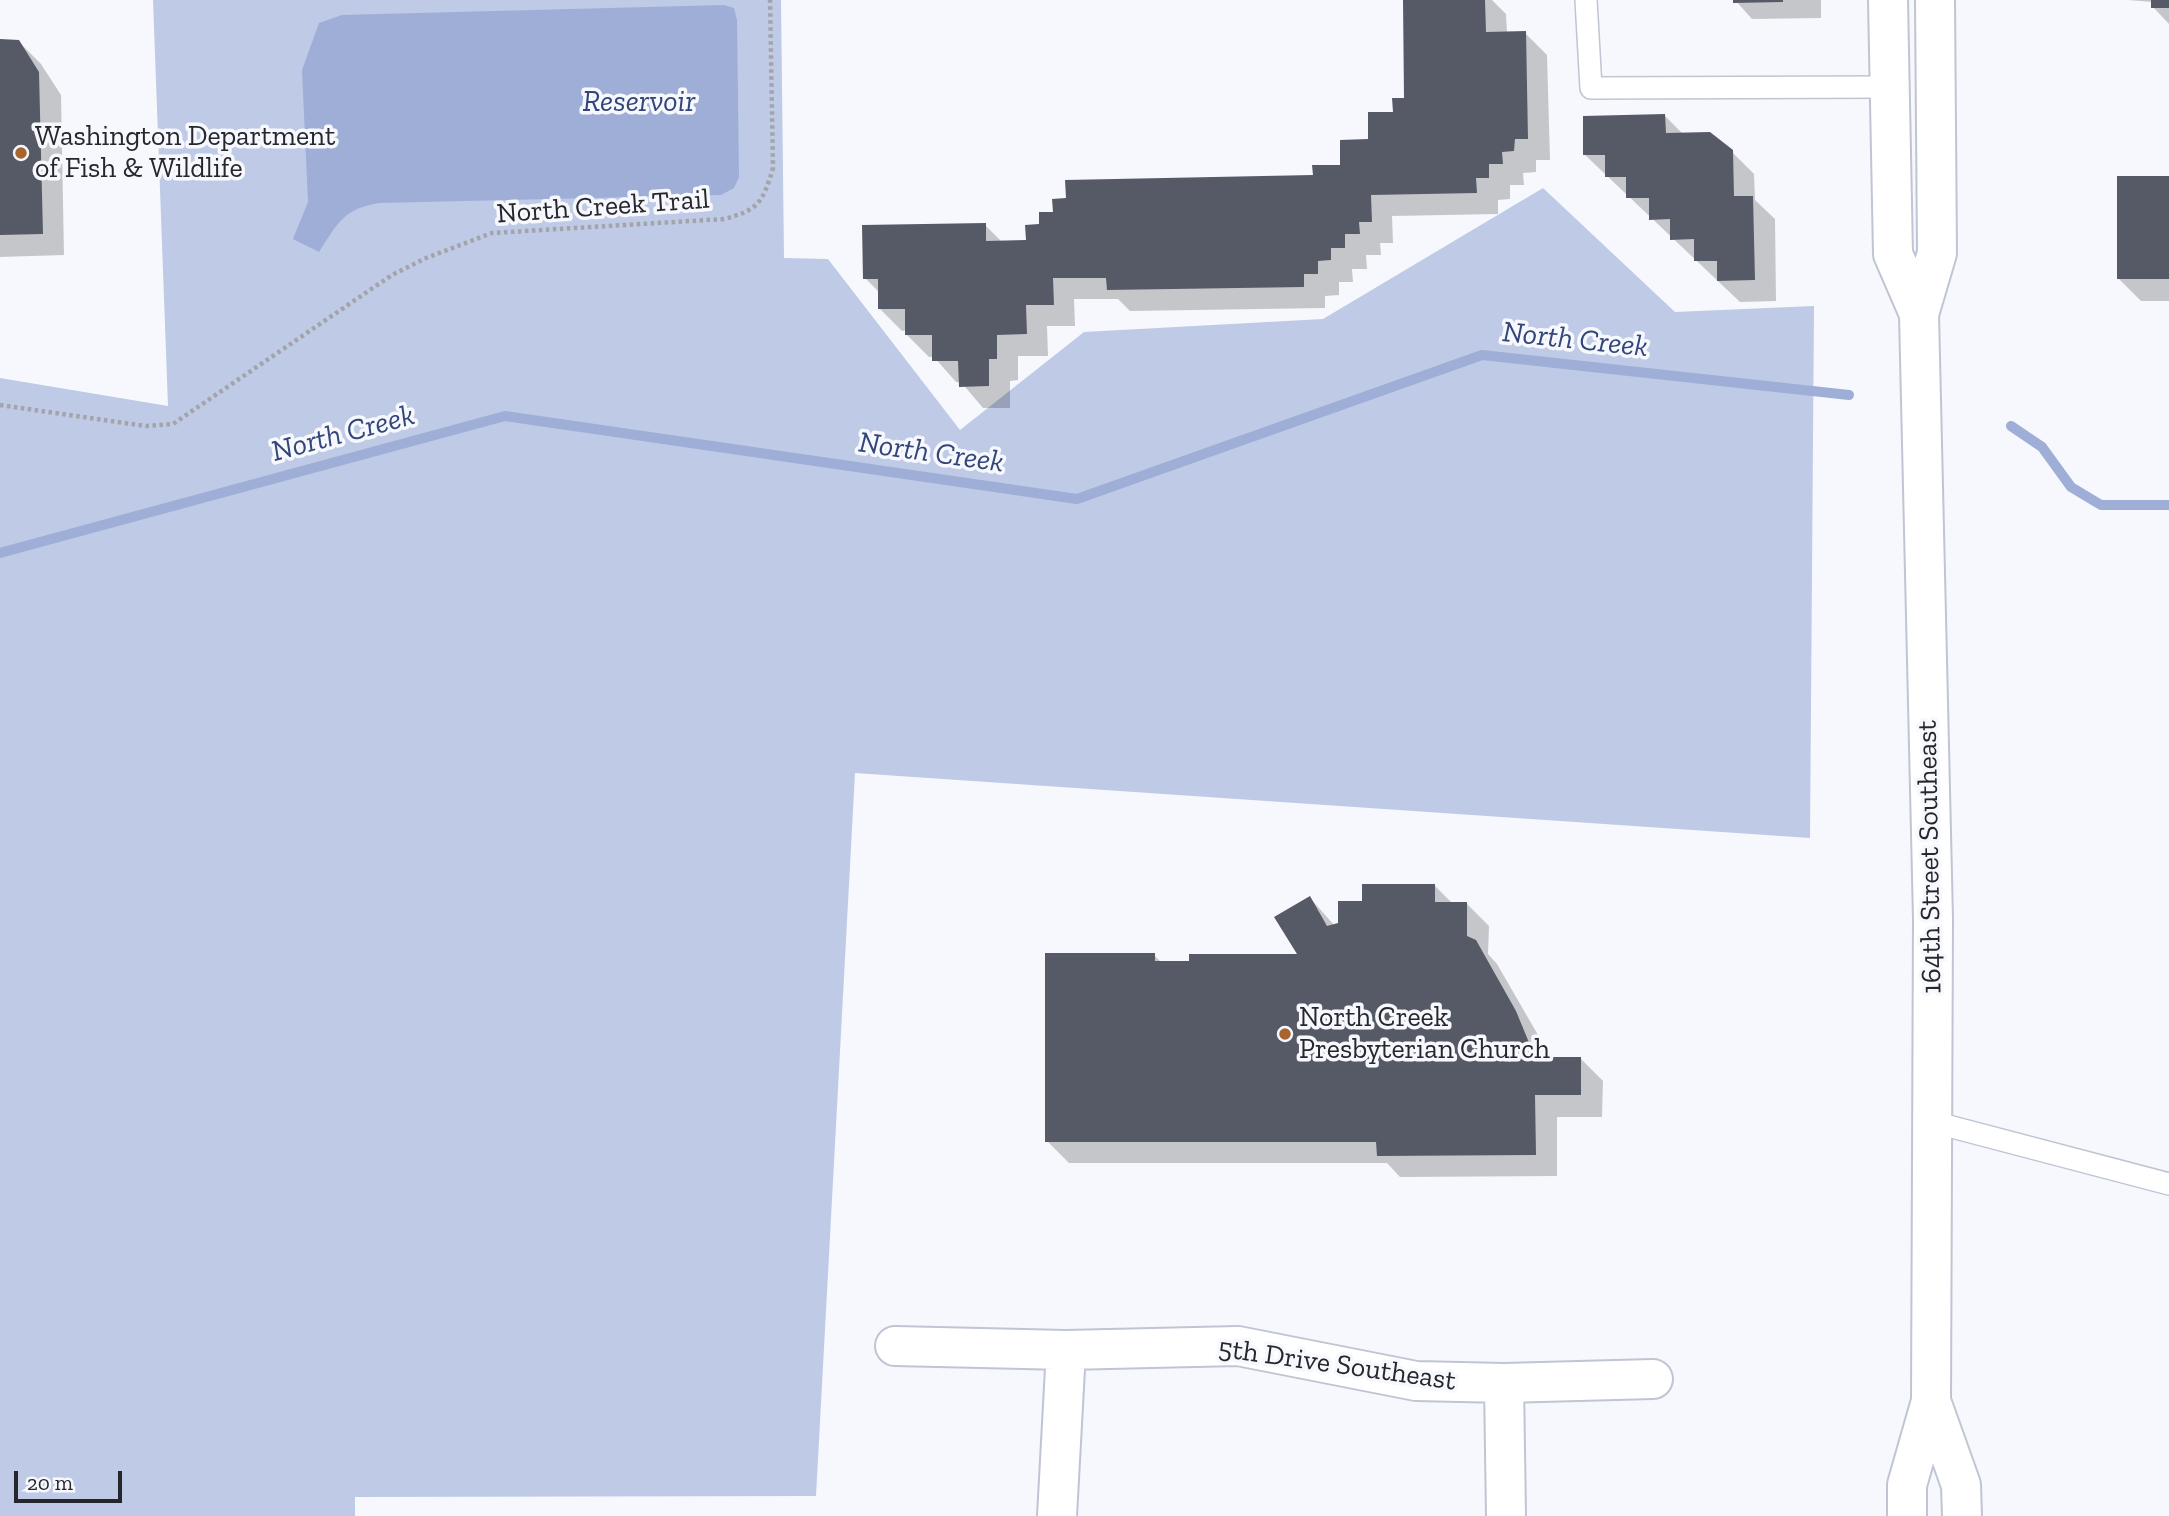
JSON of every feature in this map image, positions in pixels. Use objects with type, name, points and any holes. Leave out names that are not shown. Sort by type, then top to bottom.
[{"type":"main road","name":"164th Street Southeast","points":[[1888,0],[1893,254],[1919,314]]},
{"type":"main road","name":"164th Street Southeast","points":[[1907,1516],[1907,1485],[1931,1401],[1933,919],[1919,314],[1937,253],[1936,0]]},
{"type":"main road","name":"5th Drive Southeast","points":[[895,1346],[1066,1350],[1238,1346],[1416,1381],[1504,1384],[1653,1379]]},
{"type":"main road","points":[[1057,1516],[1066,1350]]},
{"type":"main road","points":[[1504,1384],[1506,1516]]},
{"type":"main road","name":"164th Street Southeast","points":[[1931,1401],[1961,1485],[1962,1516]]},
{"type":"lane","points":[[1586,0],[1591,89],[1890,87]]},
{"type":"lane","points":[[1933,1122],[2169,1184]]},
{"type":"path","name":"North Creek Trail","points":[[0,405],[146,426],[173,424],[391,275],[426,258],[492,233],[724,219],[747,214],[757,206],[766,192],[773,168],[770,0]]},
{"type":"shaded area","points":[[153,0],[781,0],[784,258],[828,259],[960,430],[1084,332],[1323,319],[1543,188],[1675,312],[1814,306],[1810,838],[855,773],[816,1496],[355,1497],[355,1516],[0,1516],[0,378],[168,406]]},
{"type":"water","name":"Reservoir","points":[[724,5],[734,8],[737,20],[739,177],[734,188],[721,195],[379,203],[349,213],[337,225],[319,252],[293,239],[308,202],[302,70],[319,23],[342,15]]},
{"type":"building","points":[[1403,0],[1485,0],[1486,32],[1526,31],[1528,139],[1515,139],[1514,151],[1502,152],[1503,164],[1489,164],[1489,178],[1476,178],[1477,193],[1371,195],[1372,222],[1359,222],[1360,234],[1345,234],[1345,248],[1331,248],[1331,260],[1318,261],[1318,274],[1304,274],[1304,287],[1107,290],[1106,278],[1053,278],[1054,305],[1026,305],[1027,334],[997,335],[997,359],[989,359],[989,386],[959,387],[958,361],[932,361],[932,335],[905,335],[905,309],[878,309],[878,279],[863,279],[862,225],[986,223],[986,241],[1026,240],[1025,225],[1039,224],[1039,212],[1053,212],[1052,199],[1066,198],[1065,180],[1313,175],[1312,165],[1340,165],[1340,140],[1368,139],[1368,112],[1393,112],[1392,98],[1404,98]]},
{"type":"building","points":[[1733,0],[1783,0],[1783,2],[1733,3]]},
{"type":"building","points":[[2151,0],[2169,0],[2169,8],[2151,8]]},
{"type":"building","name":"Washington Department of Fish & Wildlife","points":[[0,39],[19,40],[39,72],[43,234],[0,235]]},
{"type":"building","points":[[1665,114],[1666,133],[1710,132],[1733,150],[1734,196],[1753,196],[1755,280],[1717,281],[1717,261],[1694,261],[1694,239],[1670,240],[1670,219],[1649,220],[1649,198],[1626,198],[1626,177],[1605,177],[1605,155],[1583,155],[1583,116]]},
{"type":"building","points":[[2117,176],[2169,176],[2169,279],[2117,279]]},
{"type":"building","name":"North Creek Presbyterian Church","points":[[1362,884],[1435,884],[1435,902],[1467,902],[1467,936],[1476,940],[1516,1011],[1535,1057],[1581,1057],[1581,1095],[1535,1095],[1536,1155],[1377,1156],[1376,1142],[1045,1142],[1045,953],[1155,953],[1155,961],[1189,961],[1189,954],[1297,954],[1274,917],[1310,896],[1327,926],[1338,923],[1338,901],[1362,901]]},
{"type":"waterway","name":"North Creek","points":[[0,553],[505,416],[1077,499],[1482,355],[1849,395]]},
{"type":"waterway","name":"North Creek","points":[[2011,426],[2042,447],[2071,487],[2101,505],[2169,505]]},
{"type":"place","name":"Washington Department of Fish & Wildlife","points":[[21,153]]},
{"type":"place","name":"North Creek Presbyterian Church","points":[[1285,1034]]}]
